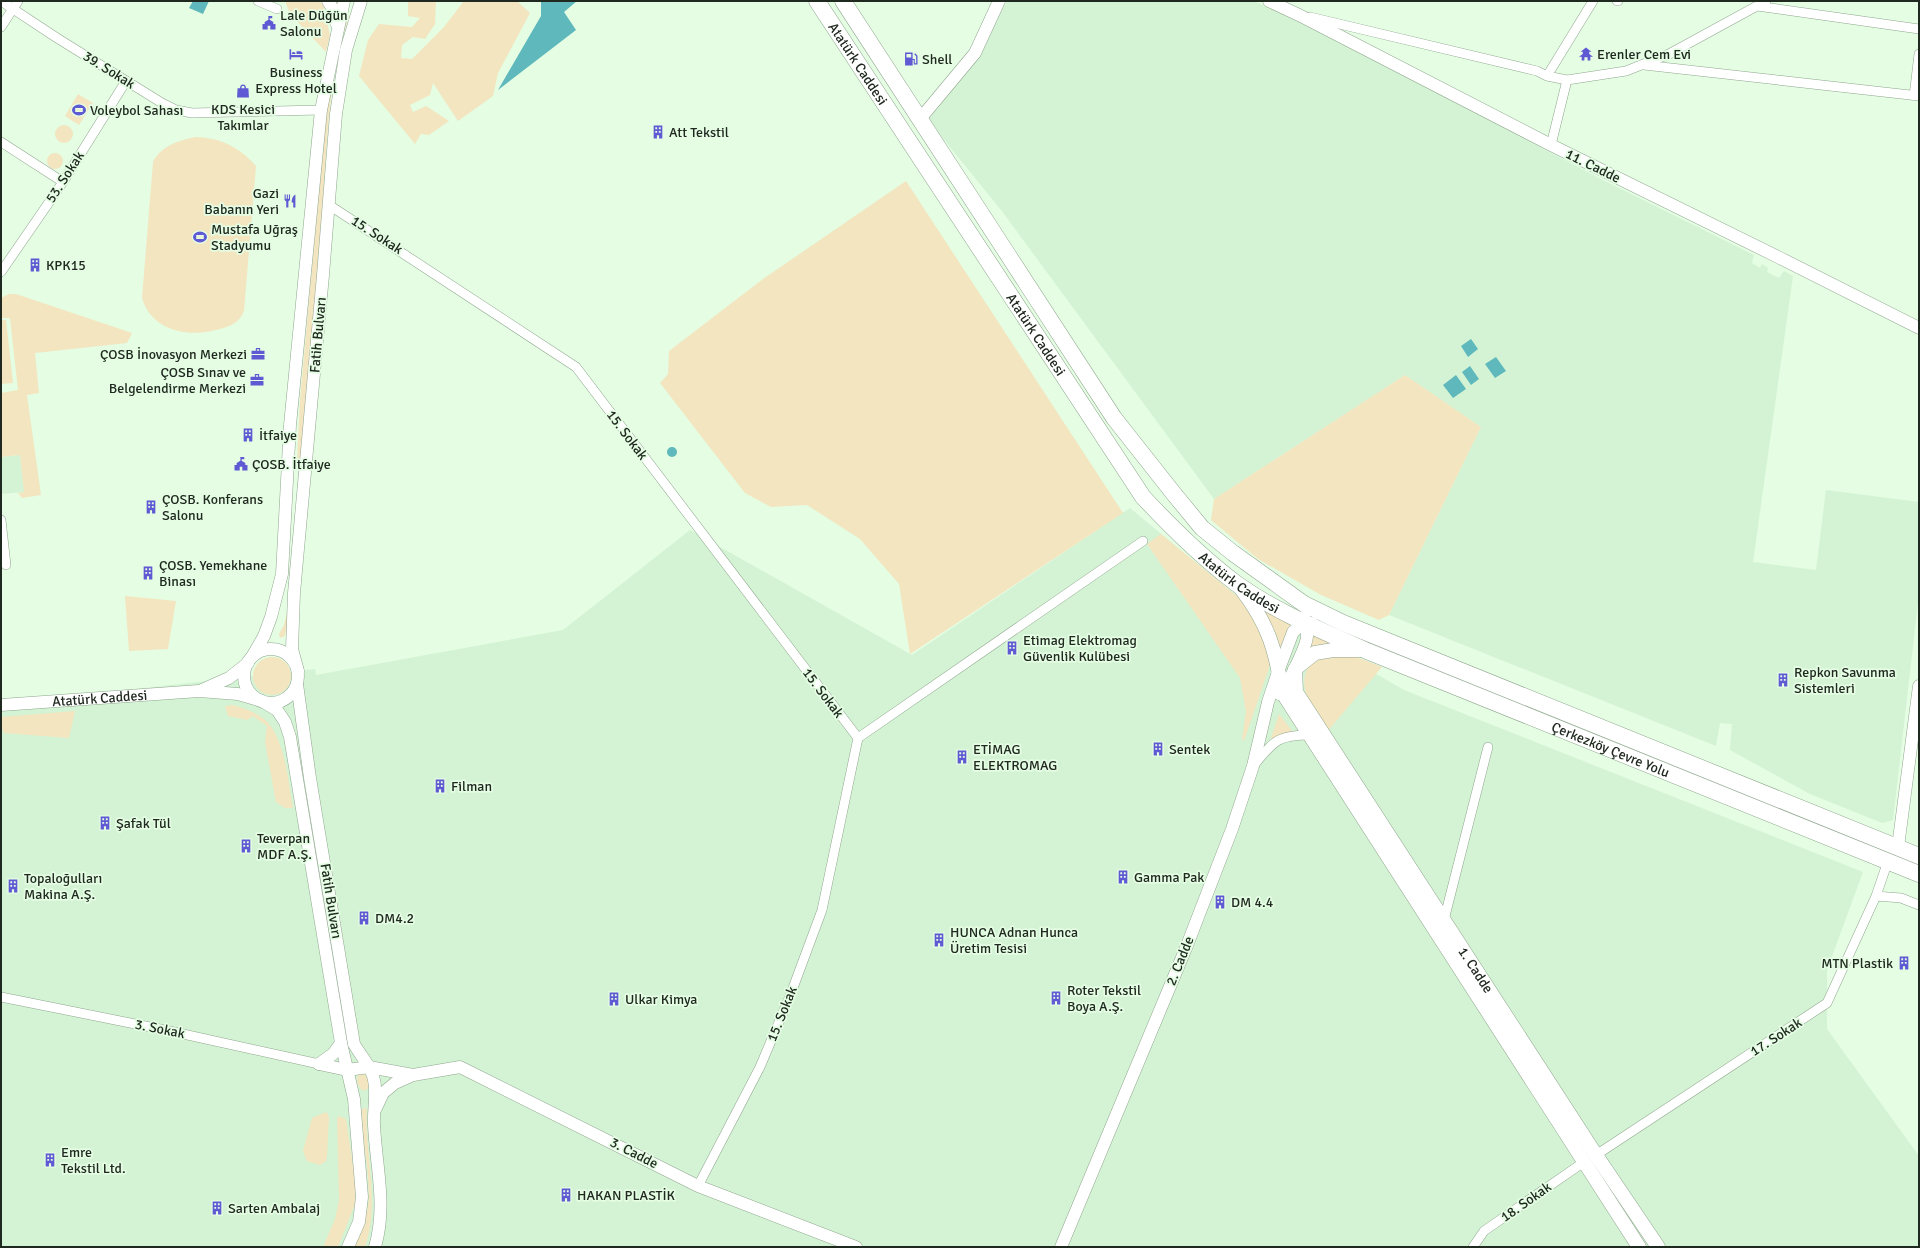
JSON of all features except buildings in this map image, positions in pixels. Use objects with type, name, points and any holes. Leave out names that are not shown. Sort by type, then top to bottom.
[{"type":"highway","name":"Atatürk Caddesi","points":[[817,1],[1143,496],[1183,539],[1237,584],[1303,623]]},
{"type":"highway","points":[[843,1],[1114,418],[1202,528],[1233,553],[1304,604],[1343,623],[1919,856]]},
{"type":"highway","name":"Çerkezköy Çevre Yolu","points":[[1303,623],[1919,874]]},
{"type":"main road","points":[[328,1],[336,14],[337,30]]},
{"type":"main road","points":[[920,119],[975,53],[999,1]]},
{"type":"main road","name":"11. Cadde","points":[[1269,1],[1551,145],[1770,252],[1919,328]]},
{"type":"main road","points":[[343,2],[360,5]]},
{"type":"main road","name":"Fatih Bulvarı","points":[[250,660],[264,636],[274,610],[282,574],[290,424],[321,110],[343,2]]},
{"type":"main road","name":"Fatih Bulvarı","points":[[298,671],[292,650],[294,593],[336,114],[342,72],[360,5]]},
{"type":"main road","points":[[1237,584],[1255,607],[1270,636],[1278,669],[1289,692]]},
{"type":"main road","points":[[1268,702],[1289,692],[1295,669],[1308,635],[1303,623],[1304,604]]},
{"type":"main road","points":[[1303,623],[1343,623]]},
{"type":"main road","name":"2. Cadde","points":[[1061,1247],[1186,948],[1232,829],[1253,766],[1268,702],[1278,669],[1293,632],[1303,623]]},
{"type":"main road","points":[[267,649],[280,650],[289,656],[298,671],[297,684],[290,695],[284,699],[274,702],[262,701],[238,694],[199,691],[229,678],[250,660],[267,649]]},
{"type":"main road","points":[[1295,669],[1315,653],[1334,650],[1367,650]]},
{"type":"main road","points":[[250,660],[245,669],[246,683],[252,695],[281,714],[290,737],[341,1043],[354,1099],[362,1197],[359,1222],[348,1247]]},
{"type":"main road","name":"Fatih Bulvarı","points":[[297,684],[310,778],[354,1044],[369,1067]]},
{"type":"main road","points":[[1898,847],[1919,686]]},
{"type":"main road","name":"Atatürk Caddesi","points":[[1,705],[199,691]]},
{"type":"main road","name":"1. Cadde","points":[[1289,692],[1310,735],[1639,1247]]},
{"type":"main road","name":"1. Cadde","points":[[1289,692],[1444,920],[1596,1155],[1658,1247]]},
{"type":"main road","points":[[319,1064],[333,1054],[341,1043]]},
{"type":"main road","points":[[319,1064],[347,1070],[369,1067],[413,1075]]},
{"type":"main road","points":[[369,1067],[373,1076],[374,1112],[382,1207],[375,1247]]},
{"type":"main road","name":"3. Cadde","points":[[413,1075],[460,1067],[698,1186],[852,1246]]},
{"type":"main road","points":[[374,1112],[383,1093],[395,1083],[413,1075]]},
{"type":"main road","points":[[354,1099],[358,1101],[368,1100],[374,1096]]},
{"type":"street","name":"39. Sokak","points":[[1,1],[126,81],[173,108],[192,113],[321,110]]},
{"type":"street","points":[[1,27],[18,1]]},
{"type":"street","points":[[258,1],[277,9]]},
{"type":"street","points":[[1547,76],[1593,1]]},
{"type":"street","points":[[1299,15],[1537,71],[1547,76],[1567,80],[1626,71],[1643,65],[1668,54],[1766,1]]},
{"type":"street","points":[[1757,6],[1919,29]]},
{"type":"street","points":[[1643,65],[1916,96],[1919,54]]},
{"type":"street","points":[[1551,145],[1567,80]]},
{"type":"street","name":"53. Sokak","points":[[2,268],[63,182],[126,81]]},
{"type":"street","points":[[1,142],[63,182]]},
{"type":"street","name":"15. Sokak","points":[[329,205],[576,367],[858,738],[822,910],[790,996],[760,1068],[698,1186]]},
{"type":"street","points":[[1,520],[6,565]]},
{"type":"street","points":[[858,738],[1143,541]]},
{"type":"street","points":[[1253,766],[1274,742],[1289,736],[1310,735]]},
{"type":"street","points":[[1444,920],[1488,747]]},
{"type":"street","name":"17. Sokak","points":[[1596,1155],[1828,1003],[1876,896],[1888,861]]},
{"type":"street","points":[[1876,896],[1900,898],[1919,905]]},
{"type":"street","name":"3. Sokak","points":[[1,997],[165,1030],[319,1064]]},
{"type":"street","name":"18. Sokak","points":[[1472,1247],[1484,1231],[1584,1162]]},
{"type":"shaded area","points":[[285,1],[317,1],[323,4],[330,35],[326,52],[290,14]]},
{"type":"shaded area","points":[[408,1],[436,1],[435,24],[425,39],[413,37],[402,45],[401,58],[412,59],[444,27],[464,1],[517,1],[530,13],[498,73],[493,96],[458,121],[433,83],[430,95],[410,105],[413,112],[426,106],[449,121],[429,135],[421,134],[415,144],[359,76],[368,40],[379,24],[412,27],[420,18],[408,16]]},
{"type":"shaded area","points":[[1007,1],[1254,1],[1295,19],[1601,179],[1754,255],[1752,263],[1760,268],[1762,264],[1768,268],[1767,272],[1779,278],[1784,271],[1793,276],[1753,562],[1816,570],[1826,490],[1919,502],[1919,594],[1893,820],[1882,823],[1810,794],[1730,750],[1732,724],[1720,723],[1716,746],[1389,615],[1481,427],[1405,375],[1214,499],[1001,210],[928,120],[977,58]]},
{"type":"shaded area","points":[[346,16],[349,17],[337,61],[330,107],[311,363],[300,461],[297,461],[300,400],[327,100]]},
{"type":"shaded area","name":"Voleybol Sahası","points":[[78,94],[93,103],[79,125],[65,116]]},
{"type":"shaded area","points":[[60,125],[68,125],[73,130],[71,141],[68,143],[60,143],[55,138],[55,130]]},
{"type":"shaded area","name":"Mustafa Uğraş Stadyumu","points":[[196,137],[214,139],[229,145],[250,159],[256,166],[244,311],[238,321],[231,325],[208,332],[197,333],[174,330],[163,325],[154,318],[147,309],[142,298],[153,162],[156,156],[171,145]]},
{"type":"shaded area","points":[[55,153],[62,158],[63,161],[58,168],[55,169],[48,164],[47,161],[52,154]]},
{"type":"shaded area","points":[[906,181],[1123,513],[910,654],[899,584],[860,539],[807,505],[771,507],[745,493],[660,383],[668,374],[669,351],[763,279]]},
{"type":"shaded area","points":[[9,294],[16,294],[132,333],[127,343],[35,353],[39,393],[27,395],[41,495],[22,498],[18,493],[24,492],[20,455],[1,457],[1,393],[18,390],[10,318],[1,318],[1,298]]},
{"type":"shaded area","points":[[1,320],[6,320],[13,383],[1,384]]},
{"type":"shaded area","points":[[1405,375],[1481,427],[1389,615],[1379,620],[1321,595],[1258,559],[1211,520],[1214,499]]},
{"type":"shaded area","points":[[20,455],[25,492],[1,494],[1,457]]},
{"type":"shaded area","points":[[1130,508],[1224,586],[1404,690],[1863,872],[1827,970],[1827,1029],[1919,1156],[1919,1247],[1,1247],[1,704],[315,669],[316,675],[563,630],[690,530],[912,655]]},
{"type":"shaded area","points":[[1161,534],[1249,606],[1273,656],[1244,741],[1242,739],[1246,712],[1240,678],[1147,544]]},
{"type":"shaded area","points":[[125,596],[176,601],[168,649],[129,651]]},
{"type":"shaded area","points":[[293,600],[285,636],[280,638],[279,634],[284,625],[290,601]]},
{"type":"shaded area","points":[[1262,608],[1291,624],[1280,655]]},
{"type":"shaded area","points":[[1312,632],[1341,644],[1304,659]]},
{"type":"shaded area","points":[[1349,654],[1382,667],[1326,733],[1313,710],[1306,693],[1304,684],[1305,676],[1310,665],[1317,658],[1325,655]]},
{"type":"shaded area","points":[[272,657],[282,660],[288,666],[291,676],[288,686],[282,692],[272,695],[262,692],[256,686],[253,676],[256,666],[262,660]]},
{"type":"shaded area","points":[[233,705],[257,714],[264,719],[277,736],[287,773],[293,808],[285,808],[276,802],[265,742],[267,726],[253,716],[247,720],[228,716],[225,706]]},
{"type":"shaded area","points":[[75,711],[69,738],[4,733],[3,730],[1,730],[1,717]]},
{"type":"shaded area","points":[[1279,714],[1293,732],[1271,738]]},
{"type":"shaded area","points":[[360,1073],[364,1074],[369,1082],[369,1088],[363,1091],[357,1082],[358,1075]]},
{"type":"shaded area","points":[[367,1108],[372,1212],[370,1229],[365,1247],[354,1247],[364,1222],[368,1206],[369,1195],[367,1171],[358,1110]]},
{"type":"shaded area","points":[[326,1112],[329,1118],[327,1156],[326,1161],[320,1165],[307,1161],[303,1151],[312,1118]]},
{"type":"shaded area","points":[[339,1116],[346,1119],[356,1184],[355,1204],[338,1247],[323,1247],[335,1219],[339,1200],[337,1118]]},
{"type":"water","points":[[193,1],[209,1],[203,14],[189,8]]},
{"type":"water","points":[[541,1],[577,1],[564,12],[576,30],[498,90],[541,16]]},
{"type":"water","points":[[1471,339],[1478,349],[1468,357],[1461,346]]},
{"type":"water","points":[[1496,357],[1506,371],[1495,378],[1485,364]]},
{"type":"water","points":[[1470,366],[1479,379],[1471,385],[1462,372]]},
{"type":"water","points":[[1456,375],[1466,389],[1453,398],[1443,385]]},
{"type":"water","points":[[670,447],[674,447],[677,452],[674,457],[670,457],[667,454],[667,450]]},
{"type":"place","name":"Lale Düğün Salonu","points":[[269,23]]},
{"type":"place","name":"Business Express Hotel","points":[[296,54]]},
{"type":"place","name":"Erenler Cem Evi","points":[[1586,54]]},
{"type":"place","name":"Shell","points":[[911,59]]},
{"type":"place","name":"KDS Kesici Takımlar","points":[[243,91]]},
{"type":"place","name":"Voleybol Sahası","points":[[79,110]]},
{"type":"place","name":"Att Tekstil","points":[[658,132]]},
{"type":"place","name":"Gazi Babanın Yeri","points":[[290,201]]},
{"type":"place","name":"Mustafa Uğraş Stadyumu","points":[[200,237]]},
{"type":"place","name":"KPK15","points":[[35,265]]},
{"type":"place","name":"ÇOSB İnovasyon Merkezi","points":[[258,354]]},
{"type":"place","name":"ÇOSB Sınav ve Belgelendirme Merkezi","points":[[257,380]]},
{"type":"place","name":"İtfaiye","points":[[248,435]]},
{"type":"place","name":"ÇOSB. İtfaiye","points":[[241,464]]},
{"type":"place","name":"ÇOSB. Konferans Salonu","points":[[151,507]]},
{"type":"place","name":"ÇOSB. Yemekhane Binası","points":[[148,573]]},
{"type":"place","name":"Etimag Elektromag Güvenlik Kulübesi","points":[[1012,648]]},
{"type":"place","name":"Repkon Savunma Sistemleri","points":[[1783,680]]},
{"type":"place","name":"Sentek","points":[[1158,749]]},
{"type":"place","name":"ETİMAG ELEKTROMAG","points":[[962,757]]},
{"type":"place","name":"Filman","points":[[440,786]]},
{"type":"place","name":"Şafak Tül","points":[[105,823]]},
{"type":"place","name":"Teverpan MDF A.Ş.","points":[[246,846]]},
{"type":"place","name":"Gamma Pak","points":[[1123,877]]},
{"type":"place","name":"Topaloğulları Makina A.Ş.","points":[[13,886]]},
{"type":"place","name":"DM 4.4","points":[[1220,902]]},
{"type":"place","name":"DM4.2","points":[[364,918]]},
{"type":"place","name":"HUNCA Adnan Hunca Üretim Tesisi","points":[[939,940]]},
{"type":"place","name":"MTN Plastik","points":[[1904,963]]},
{"type":"place","name":"Roter Tekstil Boya A.Ş.","points":[[1056,998]]},
{"type":"place","name":"Ulkar Kimya","points":[[614,999]]},
{"type":"place","name":"Emre Tekstil Ltd.","points":[[50,1160]]},
{"type":"place","name":"HAKAN PLASTİK","points":[[566,1195]]},
{"type":"place","name":"Sarten Ambalaj","points":[[217,1208]]}]
